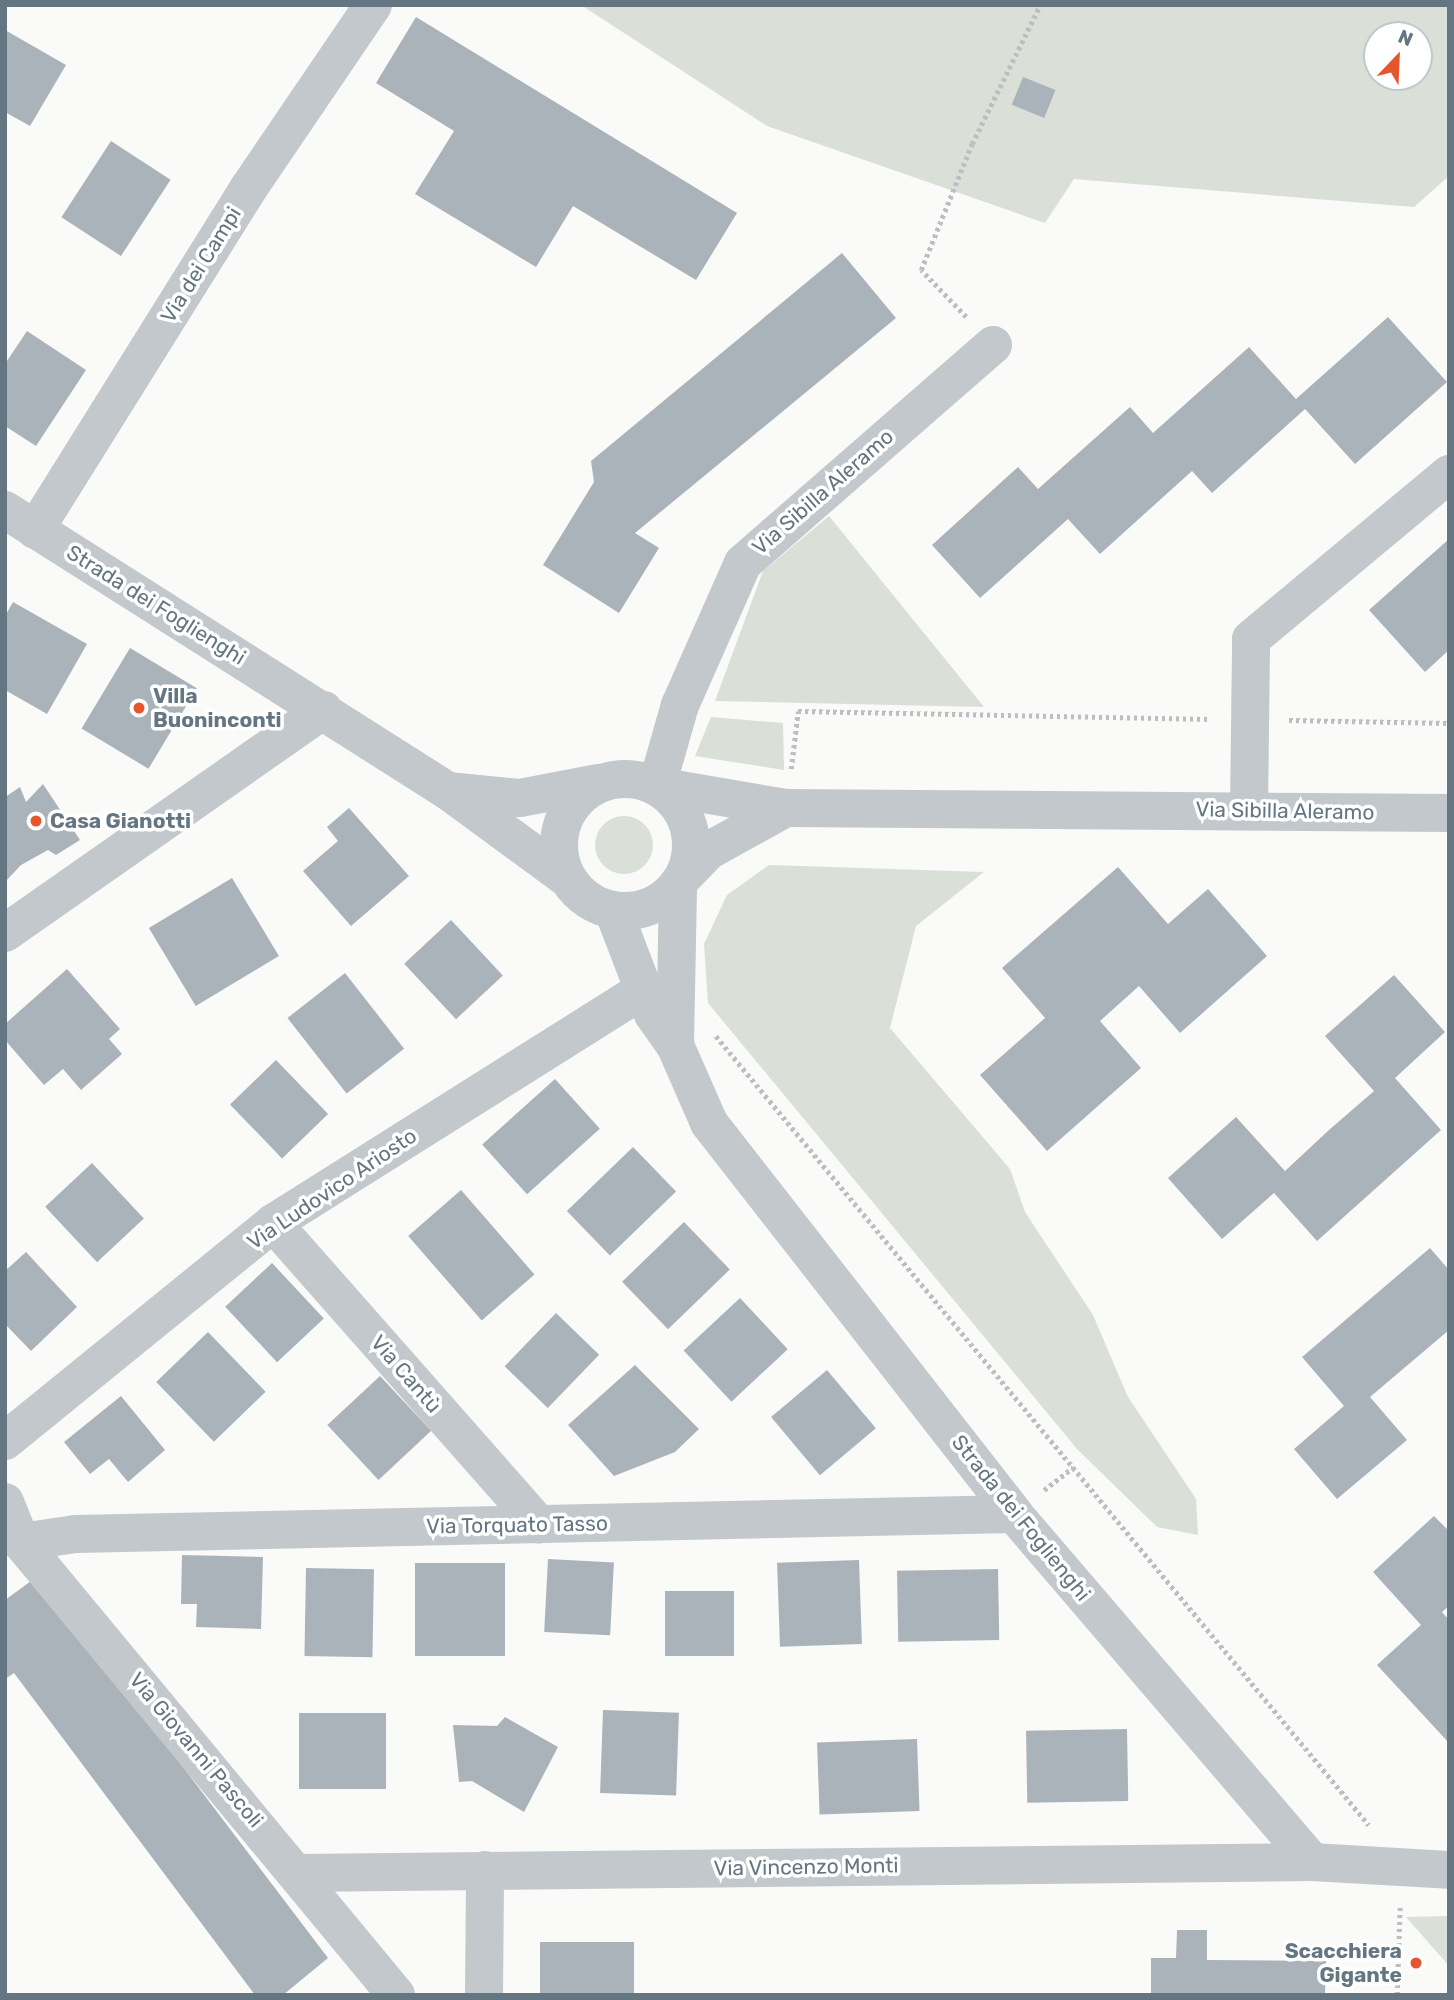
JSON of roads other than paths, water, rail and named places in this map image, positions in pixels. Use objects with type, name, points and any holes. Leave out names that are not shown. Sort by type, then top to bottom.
[{"type":"street","name":"Via dei Campi","points":[[20,520],[373,5]]},
{"type":"street","name":"Via Sibilla Aleramo","points":[[993,345],[743,563],[680,705],[657,786],[786,808],[1449,813]]},
{"type":"street","points":[[1249,811],[1251,639],[1449,474]]},
{"type":"street","name":"Strada dei Foglienghi","points":[[20,520],[324,710],[448,791],[564,876],[587,900],[613,910],[653,1014],[675,1045],[709,1123],[1014,1514],[1312,1862]]},
{"type":"street","points":[[5,933],[324,710]]},
{"type":"street","name":"Strada dei Foglienghi","points":[[448,791],[520,797],[624,778],[657,786],[672,797],[690,828],[692,846],[681,880],[675,1045]]},
{"type":"street","points":[[564,876],[559,848],[562,826],[574,803],[601,783]]},
{"type":"street","name":"Via Sibilla Aleramo","points":[[681,880],[708,851],[786,808]]},
{"type":"street","points":[[613,910],[655,905],[681,880]]},
{"type":"street","name":"Via Ludovico Ariosto","points":[[5,1441],[273,1223],[644,989]]},
{"type":"street","name":"Via Cantù","points":[[273,1223],[539,1525]]},
{"type":"street","name":"Via Torquato Tasso","points":[[10,1518],[75,1534],[1014,1514]]},
{"type":"street","name":"Via Giovanni Pascoli","points":[[10,1518],[396,1995]]},
{"type":"street","points":[[1312,1862],[1401,1864],[1449,1870]]},
{"type":"street","name":"Via Vincenzo Monti","points":[[299,1873],[1312,1862]]},
{"type":"street","points":[[484,1995],[485,1870]]},
{"type":"place","name":"Villa Buoninconti","points":[[139,708]]},
{"type":"place","name":"Casa Gianotti","points":[[36,821]]},
{"type":"place","name":"Scacchiera Gigante","points":[[1416,1963]]}]
